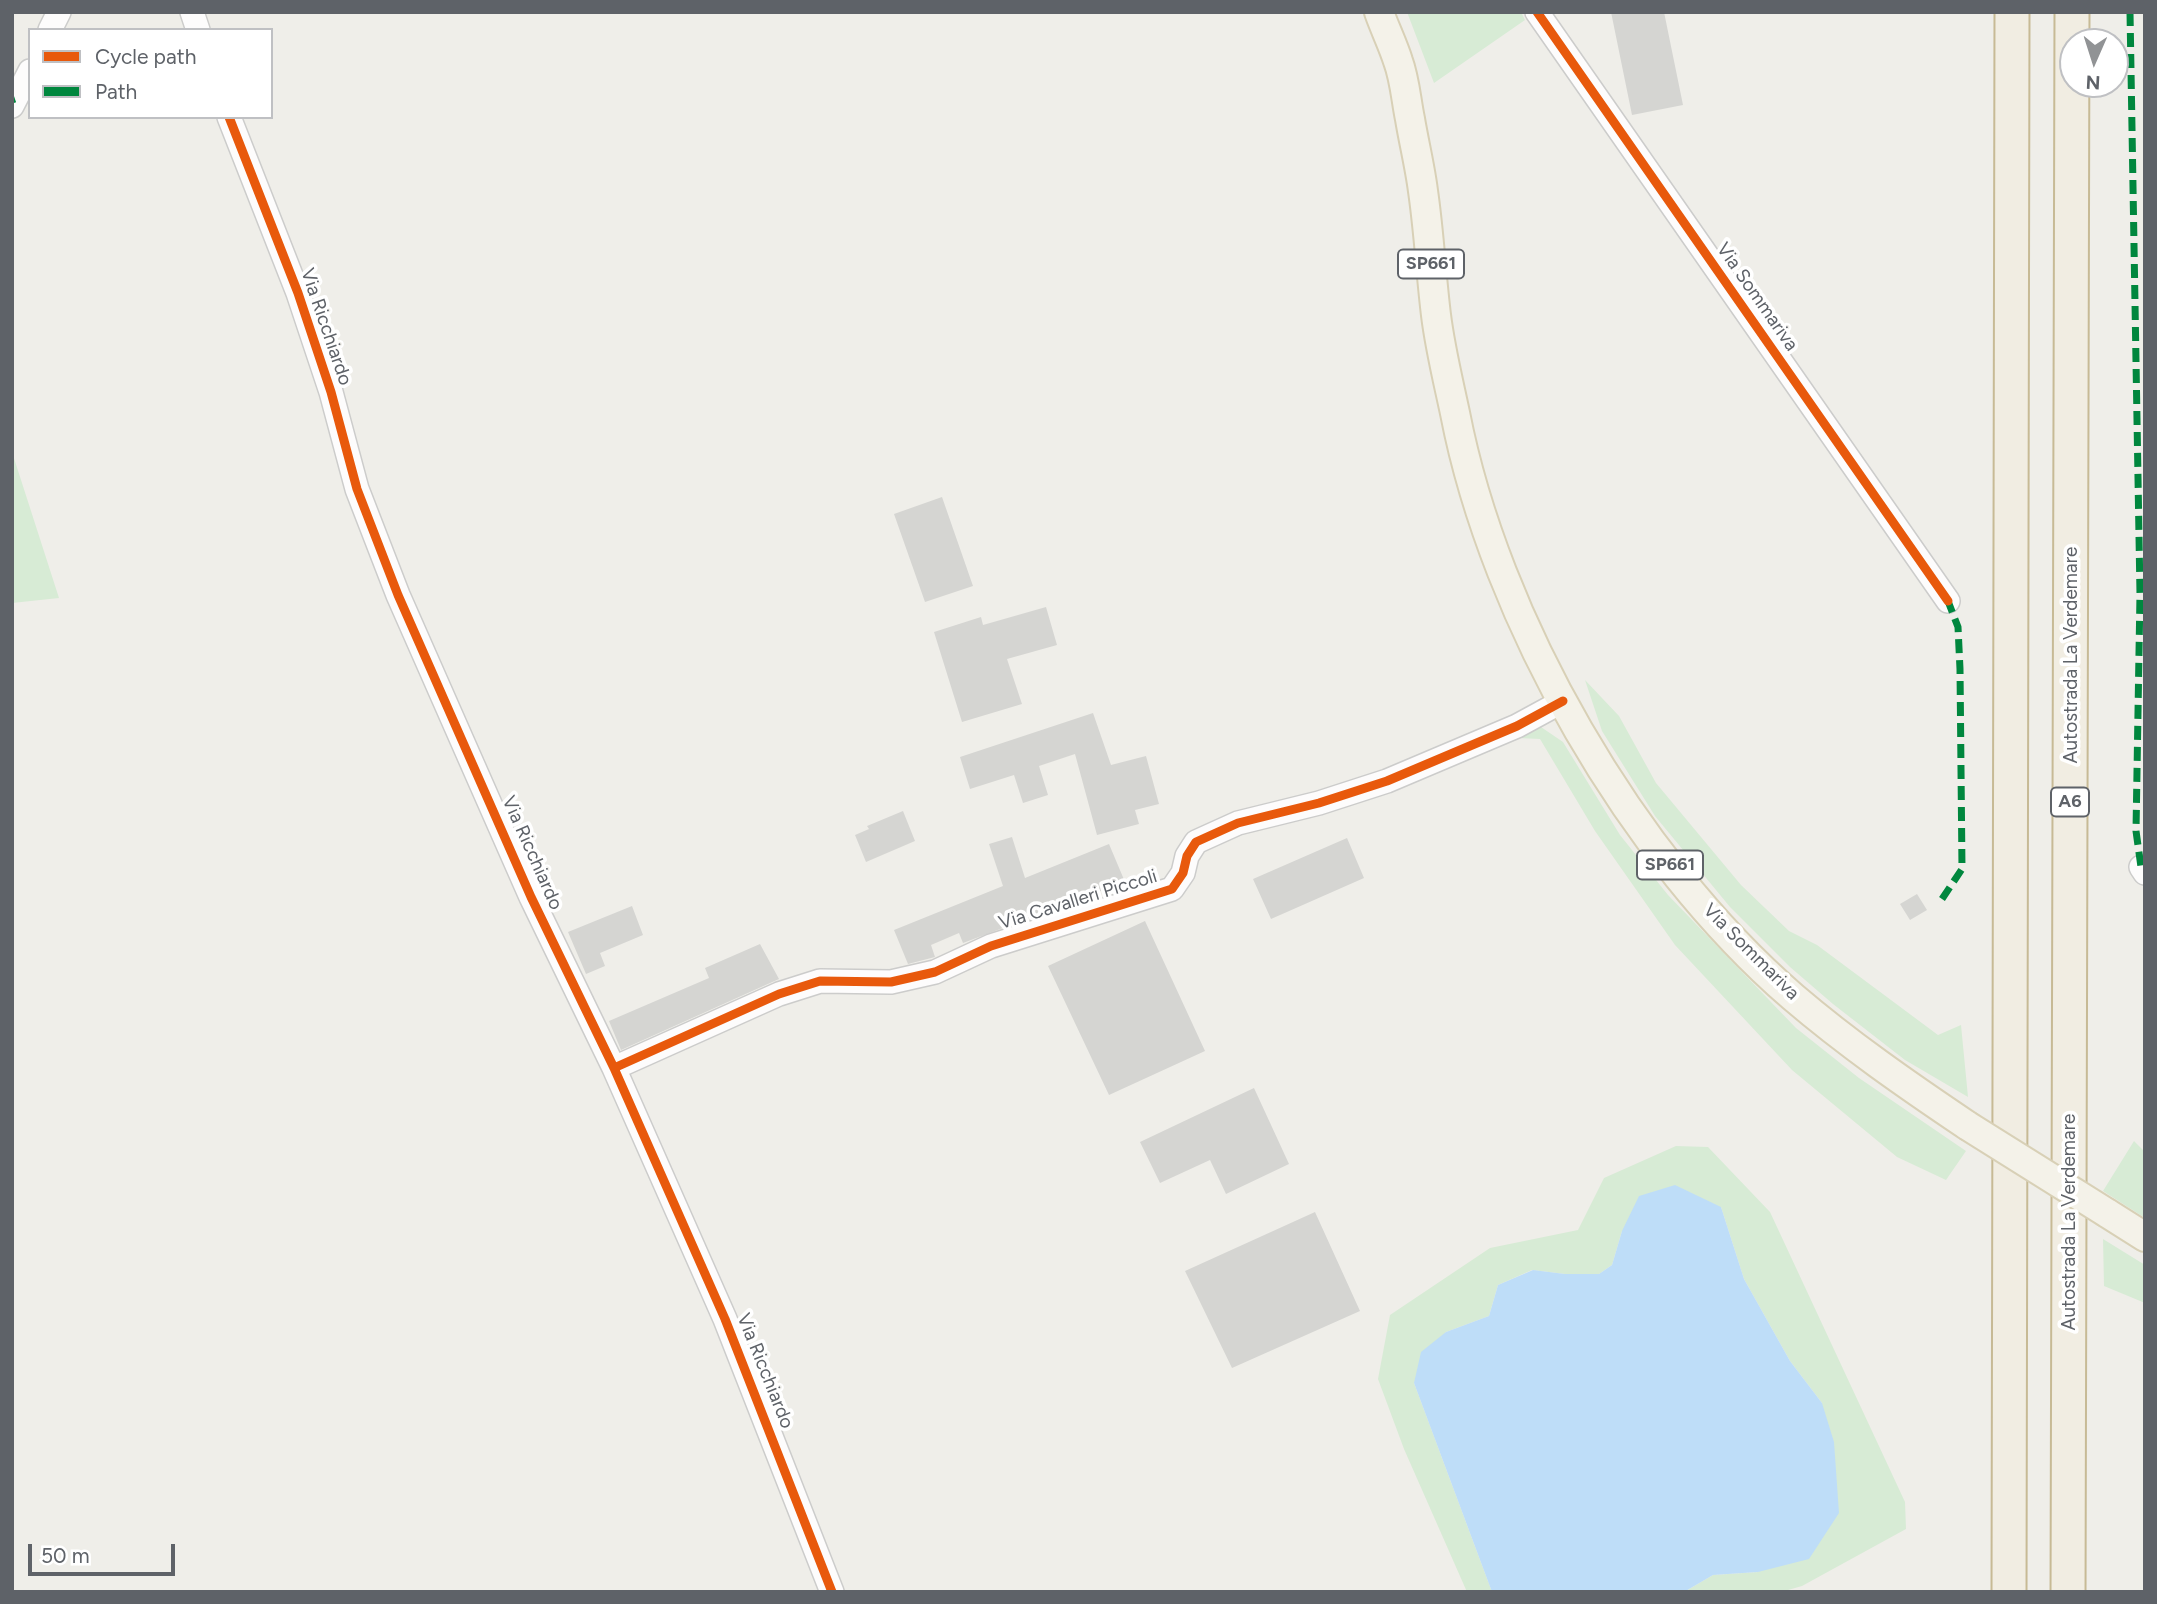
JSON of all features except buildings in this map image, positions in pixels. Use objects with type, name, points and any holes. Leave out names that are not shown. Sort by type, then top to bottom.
[{"type":"highway","points":[[2009,1592],[2012,12]]},
{"type":"highway","name":"Autostrada La Verdemare","points":[[2068,1592],[2072,12]]},
{"type":"main road","name":"Via Sommariva","points":[[1379,12],[1399,64],[1423,189],[1437,319],[1456,418],[1481,517],[1516,609],[1563,701],[1612,782],[1647,835],[1688,887],[1743,949],[1791,995],[1870,1059],[1968,1126],[2145,1237]]},
{"type":"street","points":[[51,28],[59,12]]},
{"type":"street","name":"Via Sommariva","points":[[1537,12],[1948,601]]},
{"type":"street","points":[[12,106],[28,75]]},
{"type":"street","name":"Via Ricchiardo","points":[[230,119],[298,293],[331,392],[357,489],[398,595],[531,897],[614,1068],[725,1319],[832,1592]]},
{"type":"street","name":"Via Cavalleri Piccoli","points":[[614,1068],[799,987],[820,981],[891,982],[935,972],[991,946],[1172,889],[1183,873],[1187,856],[1196,842],[1238,822],[1320,803],[1387,780],[1517,726],[1563,701]]},
{"type":"green space","points":[[1407,12],[1521,12],[1525,20],[1434,83]]},
{"type":"green space","points":[[12,452],[59,598],[12,603]]},
{"type":"green space","points":[[1585,680],[1619,716],[1656,783],[1741,885],[1789,931],[1817,945],[1938,1035],[1961,1025],[1968,1097],[1905,1060],[1833,1004],[1790,967],[1730,907],[1655,816],[1602,731]]},
{"type":"green space","points":[[1541,727],[1563,742],[1620,835],[1668,895],[1796,1028],[1859,1078],[1966,1151],[1946,1180],[1897,1157],[1792,1070],[1675,945],[1595,831],[1540,739],[1518,738]]},
{"type":"green space","points":[[2134,1141],[2145,1152],[2145,1218],[2103,1191]]},
{"type":"green space","points":[[1676,1146],[1708,1147],[1770,1212],[1905,1502],[1906,1529],[1802,1586],[1781,1592],[1684,1592],[1713,1575],[1758,1572],[1822,1403],[1790,1361],[1744,1279],[1721,1207],[1622,1231],[1612,1265],[1599,1274],[1532,1270],[1498,1285],[1489,1316],[1446,1332],[1414,1383],[1492,1592],[1467,1592],[1404,1449],[1378,1379],[1390,1315],[1490,1248],[1578,1230],[1604,1178]]},
{"type":"green space","points":[[2103,1239],[2145,1265],[2145,1303],[2104,1286]]},
{"type":"water","points":[[1675,1185],[1721,1207],[1744,1279],[1790,1361],[1822,1403],[1834,1442],[1839,1513],[1809,1559],[1758,1572],[1713,1575],[1684,1592],[1492,1592],[1414,1383],[1421,1352],[1446,1332],[1489,1316],[1498,1285],[1533,1270],[1599,1274],[1612,1265],[1622,1231],[1639,1196]]},
{"type":"marked path","points":[[2130,12],[2140,594],[2136,831],[2141,867]]},
{"type":"marked path","points":[[1942,899],[1962,869],[1958,627],[1948,601]]},
{"type":"cycle path","points":[[1537,12],[1948,601]]},
{"type":"cycle path","points":[[230,119],[298,293],[331,392],[357,489],[398,595],[531,897],[614,1068],[725,1319],[832,1592]]},
{"type":"cycle path","points":[[614,1068],[779,994],[820,981],[891,982],[935,972],[991,946],[1172,889],[1183,873],[1187,856],[1196,842],[1238,823],[1319,803],[1387,781],[1517,726],[1563,701]]}]
